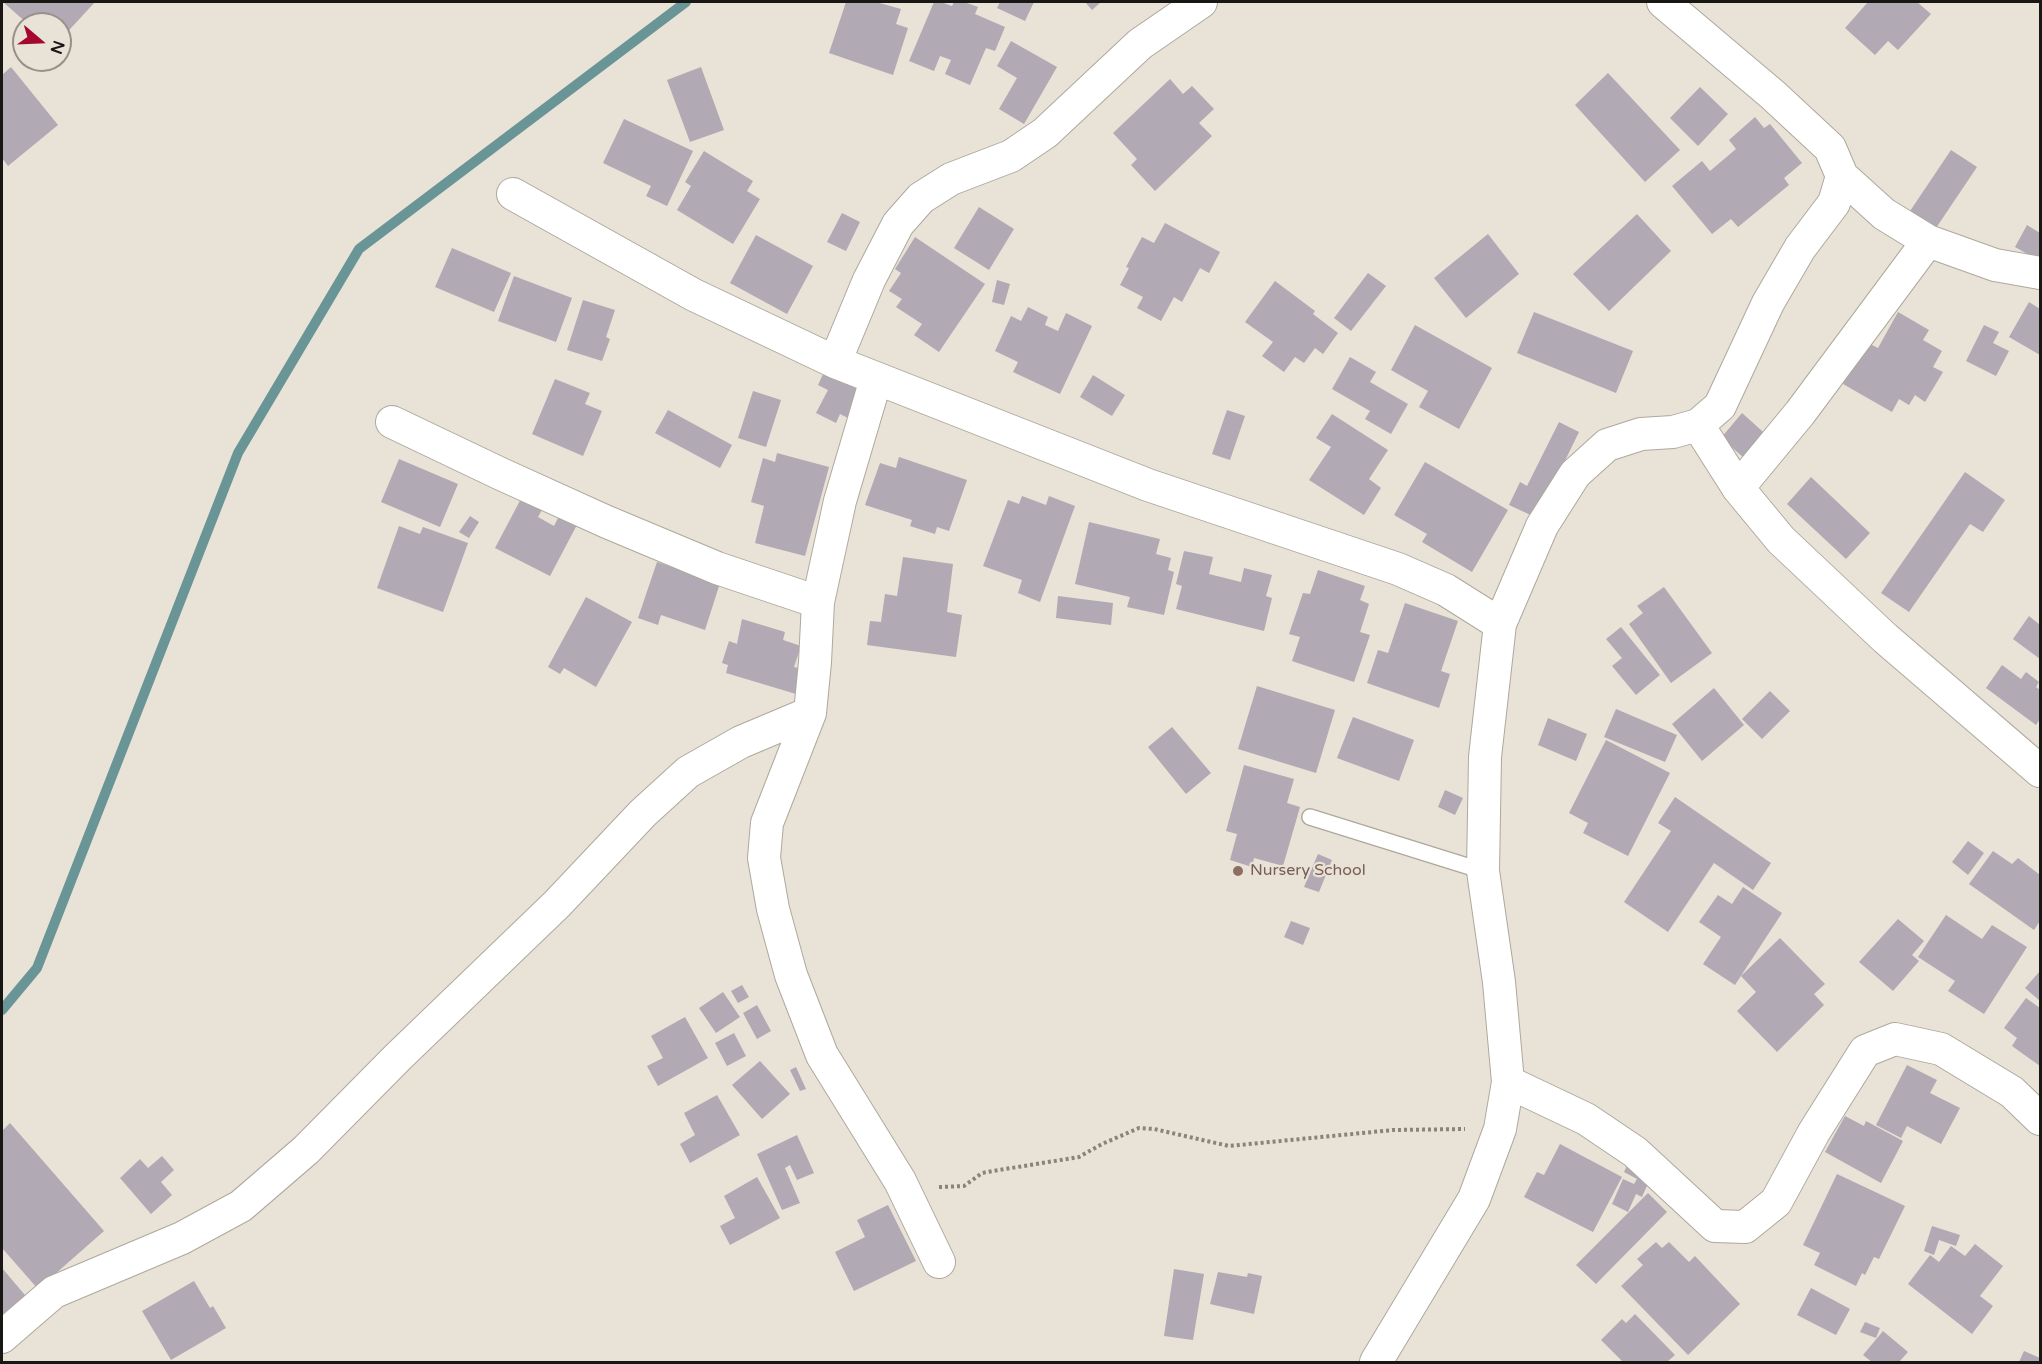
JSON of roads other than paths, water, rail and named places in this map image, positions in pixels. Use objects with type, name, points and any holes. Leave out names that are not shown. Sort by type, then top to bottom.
[{"type":"street","points":[[835,362],[868,279],[898,224],[921,198],[951,179],[1011,156],[1045,133],[1140,44],[1201,2]]},
{"type":"street","points":[[1663,2],[1773,95],[1830,148],[1842,176],[1884,214],[1928,241],[1995,265],[2040,273]]},
{"type":"street","points":[[1376,1362],[1474,1199],[1500,1129],[1508,1082],[1499,982],[1483,871],[1485,757],[1500,624],[1542,526],[1575,474],[1607,446],[1641,434],[1673,432],[1698,425],[1720,406],[1768,303],[1800,248],[1834,203],[1842,176]]},
{"type":"street","points":[[513,194],[694,295],[876,380],[1148,485],[1398,570],[1446,590],[1500,624]]},
{"type":"street","points":[[1738,488],[1800,413],[1928,241]]},
{"type":"street","points":[[876,380],[840,501],[818,602],[810,713],[767,823],[764,858],[772,909],[791,975],[822,1055],[900,1181],[939,1262]]},
{"type":"street","points":[[392,422],[618,527],[717,568],[818,602]]},
{"type":"street","points":[[1698,425],[1738,488],[1781,540],[1876,630],[2040,771]]},
{"type":"street","points":[[2,1337],[54,1293],[182,1238],[241,1206],[306,1150],[398,1057],[557,904],[643,813],[688,772],[741,742],[810,713]]},
{"type":"street","points":[[1508,1082],[1586,1119],[1635,1152],[1715,1226],[1745,1227],[1776,1202],[1814,1132],[1865,1051],[1895,1039],[1941,1049],[2013,1092],[2040,1119]]},
{"type":"lane","points":[[1310,817],[1483,871]]},
{"type":"waterway","points":[[2,1010],[37,968],[238,453],[359,249],[686,2]]},
{"type":"place","name":"Nursery School","points":[[1238,871]]}]
